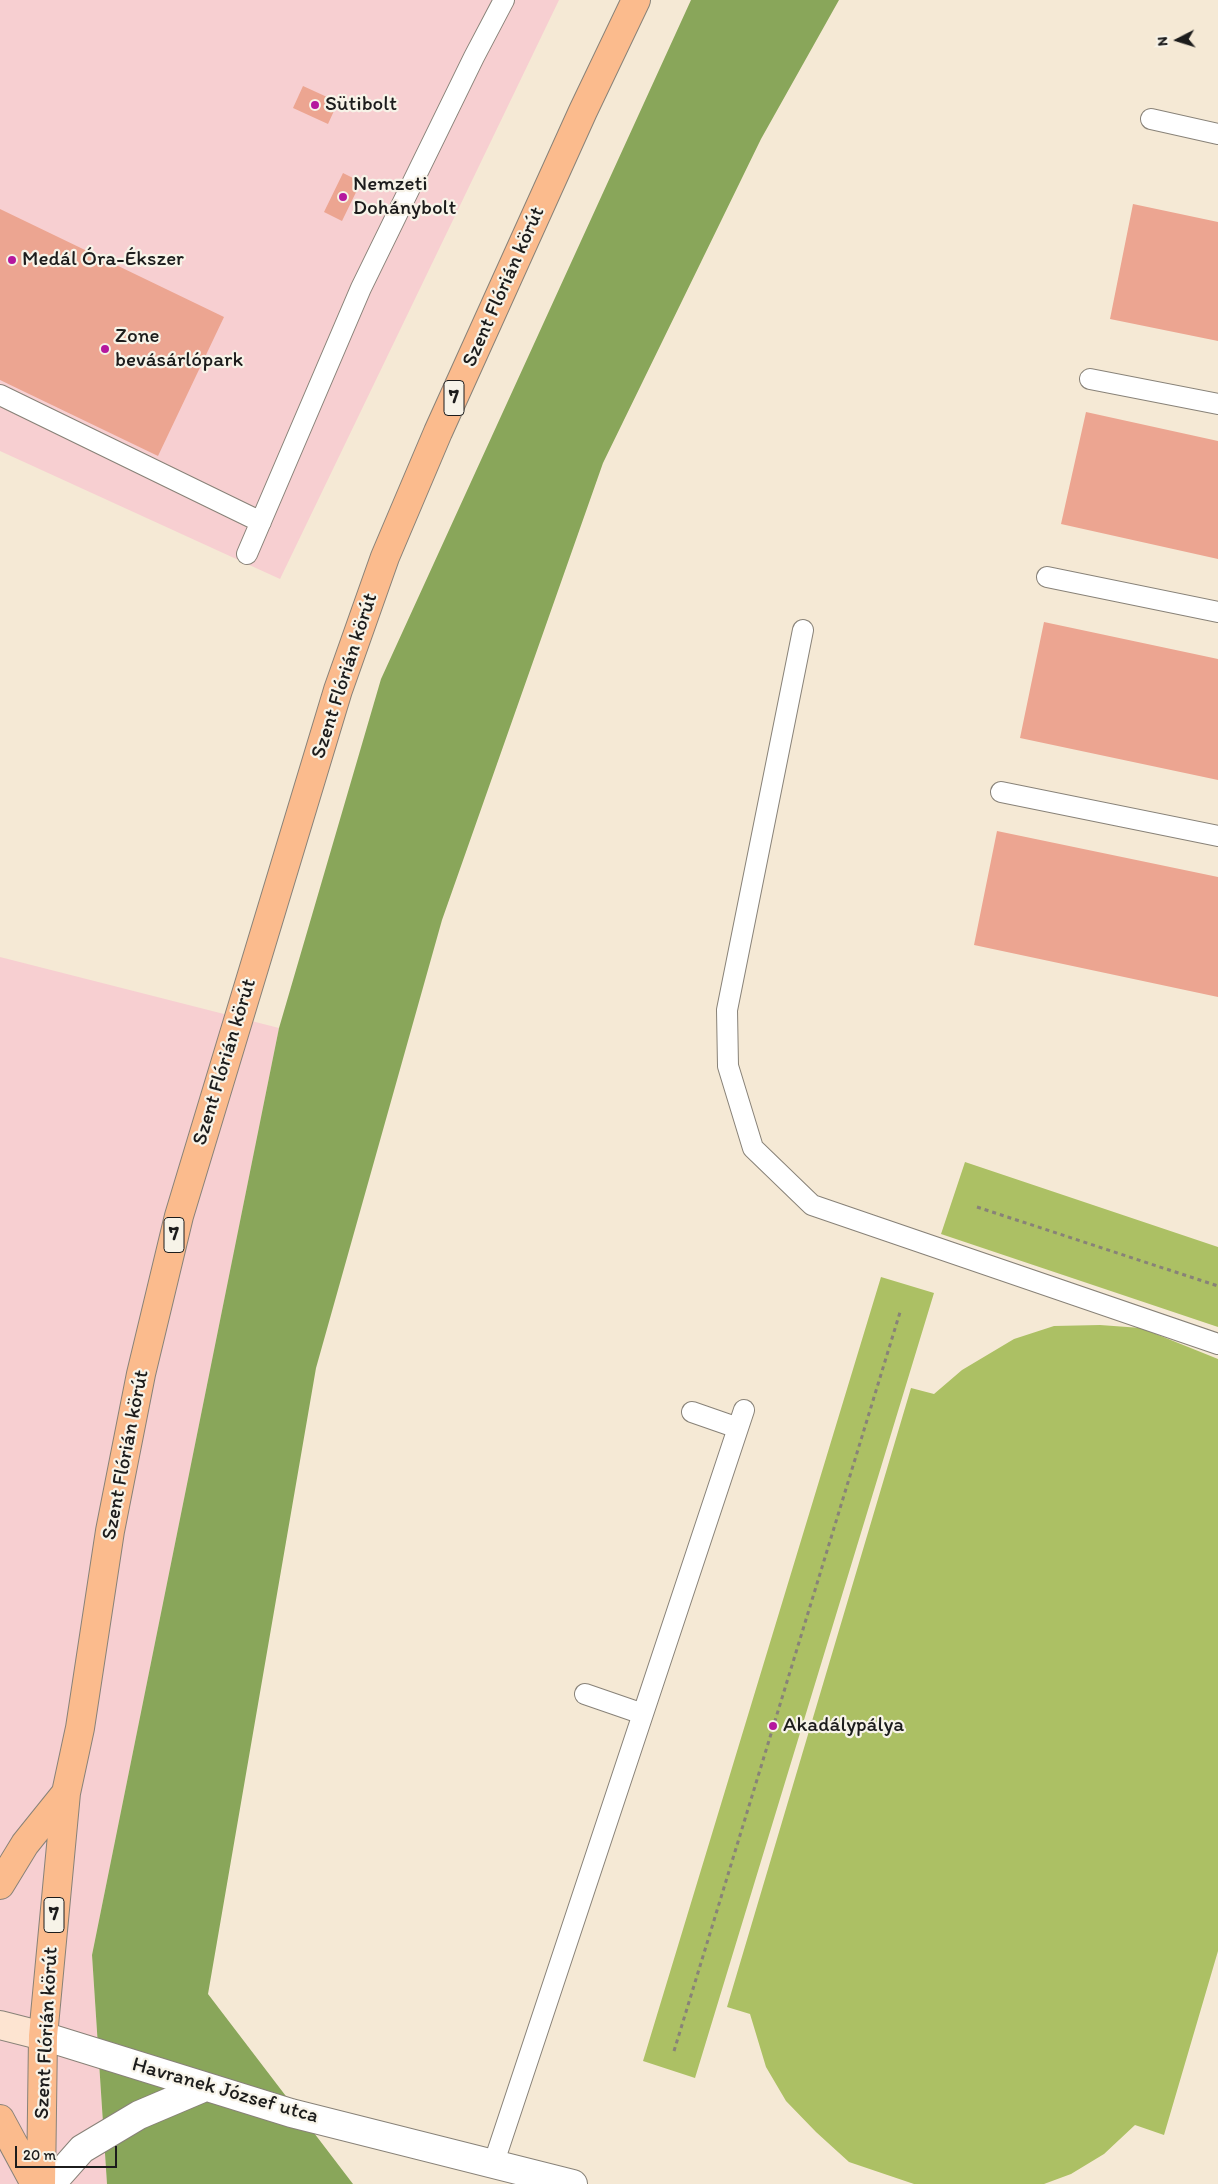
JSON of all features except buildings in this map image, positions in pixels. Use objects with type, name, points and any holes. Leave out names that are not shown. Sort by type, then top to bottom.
[{"type":"main road","name":"Szent Flórián körút","points":[[41,2184],[43,2036],[66,1793],[80,1728],[110,1531],[141,1374],[179,1216],[338,690],[385,557],[438,432],[583,111],[636,0]]},
{"type":"main road","points":[[0,1885],[25,1844],[66,1793]]},
{"type":"main road","points":[[0,2025],[43,2036]]},
{"type":"main road","points":[[0,2119],[35,2184]]},
{"type":"street","name":"Havranek József utca","points":[[43,2036],[291,2112],[573,2184]]},
{"type":"street","points":[[50,2184],[82,2149],[139,2115],[205,2087]]},
{"type":"lane","points":[[247,554],[361,288],[474,57],[504,0]]},
{"type":"lane","points":[[1151,120],[1218,134]]},
{"type":"lane","points":[[1090,379],[1218,404]]},
{"type":"lane","points":[[0,395],[261,522]]},
{"type":"lane","points":[[1047,577],[1218,612]]},
{"type":"lane","points":[[803,630],[728,1010],[728,1066],[753,1148],[812,1205],[1218,1344]]},
{"type":"lane","points":[[1001,792],[1218,836]]},
{"type":"lane","points":[[493,2165],[741,1419],[692,1412]]},
{"type":"lane","points":[[584,1694],[643,1714]]},
{"type":"path","points":[[976,1207],[1218,1286]]},
{"type":"path","points":[[674,2051],[900,1309]]},
{"type":"shaded area","points":[[0,0],[559,0],[280,579],[0,451]]},
{"type":"shaded area","points":[[0,957],[279,1028],[92,1955],[107,2184],[0,2184]]},
{"type":"green space","points":[[691,0],[839,0],[761,139],[603,463],[442,920],[316,1368],[208,1994],[353,2184],[107,2184],[92,1955],[279,1028],[381,679]]},
{"type":"green space","points":[[965,1162],[1218,1247],[1218,1327],[941,1234]]},
{"type":"green space","name":"Akadálypálya","points":[[881,1277],[934,1293],[695,2078],[643,2061]]},
{"type":"green space","points":[[1100,1325],[1141,1328],[1218,1359],[1218,1951],[1164,2135],[1135,2125],[1104,2154],[1071,2174],[1044,2184],[914,2184],[849,2162],[816,2132],[786,2101],[766,2067],[750,2014],[727,2007],[911,1388],[934,1394],[962,1370],[1014,1339],[1054,1326]]},
{"type":"place","name":"Sütibolt","points":[[315,105]]},
{"type":"place","name":"Nemzeti Dohánybolt","points":[[343,197]]},
{"type":"place","name":"Medál Óra-Ékszer","points":[[12,260]]},
{"type":"place","name":"Zone bevásárlópark","points":[[105,349]]},
{"type":"place","name":"Akadálypálya","points":[[773,1726]]}]
